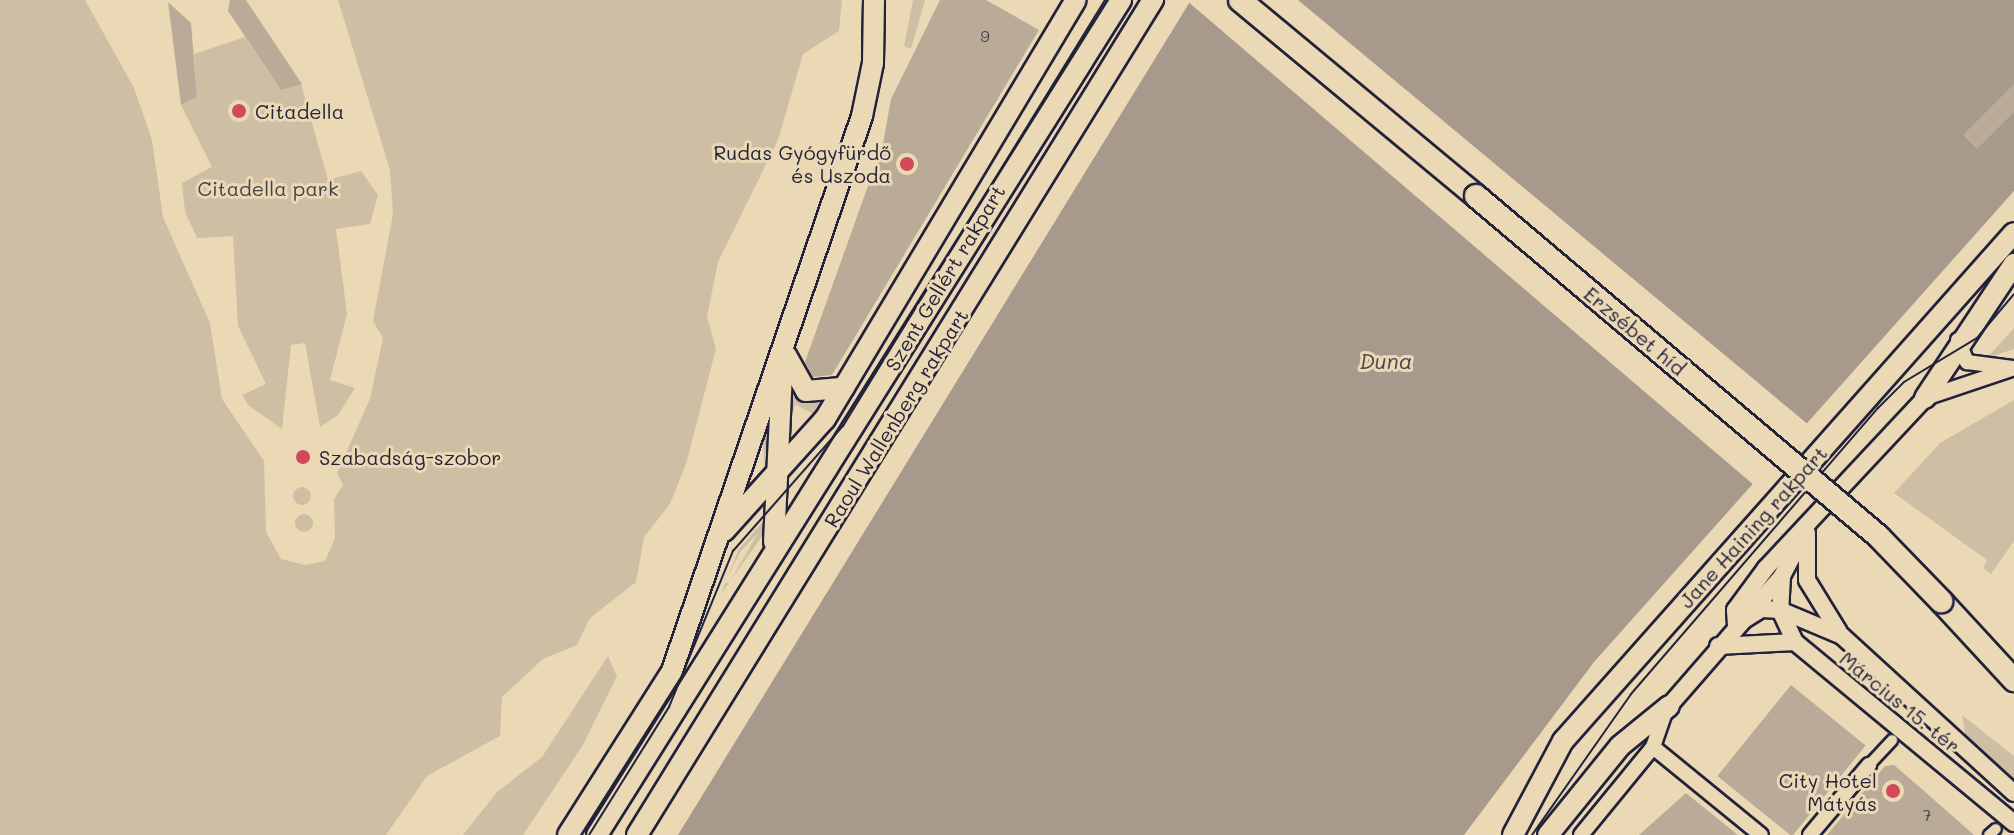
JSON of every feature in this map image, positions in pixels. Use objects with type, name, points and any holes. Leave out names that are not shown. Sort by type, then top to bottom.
[{"type":"main road","name":"Szent Gellért rakpart","points":[[568,835],[672,671],[869,89],[874,0]]},
{"type":"main road","name":"Szent Gellért rakpart","points":[[717,541],[778,474],[844,388],[1076,0]]},
{"type":"main road","name":"Szent Gellért rakpart","points":[[597,835],[1121,0]]},
{"type":"main road","name":"Raoul Wallenberg rakpart","points":[[637,835],[1153,0]]},
{"type":"main road","name":"Erzsébet híd","points":[[1240,0],[1878,536],[2014,680]]},
{"type":"main road","name":"Jane Haining rakpart","points":[[1513,835],[1563,741],[2014,233]]},
{"type":"main road","points":[[1925,398],[1958,339],[2014,264]]},
{"type":"main road","name":"Szent Gellért rakpart","points":[[770,556],[778,474],[783,347]]},
{"type":"main road","points":[[783,347],[806,391],[844,388]]},
{"type":"main road","points":[[1548,835],[1620,746],[1669,706]]},
{"type":"street","points":[[1958,339],[1967,362],[2014,368]]},
{"type":"street","points":[[1736,625],[1735,610],[1766,568],[1808,529],[1925,398],[2014,368]]},
{"type":"street","points":[[1581,835],[1653,747],[1669,706],[1736,625],[1782,576],[1808,529]]},
{"type":"street","points":[[1808,529],[1807,580],[1842,636]]},
{"type":"street","name":"Március 15. tér","points":[[1782,576],[1780,610],[1795,642],[2001,826]]},
{"type":"street","points":[[1736,625],[1762,609],[1780,610]]},
{"type":"street","name":"Március 15. tér","points":[[1780,610],[1842,636],[2014,793]]},
{"type":"street","points":[[1718,646],[1795,642]]},
{"type":"street","points":[[1810,835],[1892,740]]},
{"type":"street","points":[[1653,747],[1761,835]]},
{"type":"green space","points":[[0,0],[85,0],[134,88],[152,140],[163,217],[210,323],[222,399],[264,461],[266,532],[281,559],[305,565],[325,561],[335,538],[334,499],[343,485],[337,473],[370,399],[383,338],[373,321],[393,214],[390,170],[338,0],[842,0],[839,31],[803,54],[778,140],[718,262],[707,317],[716,349],[686,464],[670,504],[644,537],[636,582],[590,618],[577,645],[543,659],[502,697],[500,736],[427,776],[386,835],[0,835]]},
{"type":"green space","points":[[913,0],[925,0],[911,49],[904,46]]},
{"type":"green space","name":"Citadella park","points":[[245,37],[281,90],[301,84],[328,180],[361,171],[378,195],[370,224],[336,229],[347,314],[330,380],[355,388],[338,415],[320,427],[305,343],[291,345],[282,429],[248,405],[242,395],[266,384],[238,326],[233,236],[197,238],[185,212],[182,183],[212,167],[181,105],[197,97],[194,54]]},
{"type":"green space","points":[[2014,328],[2014,349],[1987,358]]},
{"type":"green space","points":[[794,390],[827,405],[791,452],[787,431]],"holes":[[[795,404],[815,415],[794,441],[789,433]]]},
{"type":"green space","points":[[2014,400],[2014,541],[1991,574],[1983,568],[1987,560],[1894,493],[1940,443]]},
{"type":"green space","points":[[770,412],[770,471],[740,505]],"holes":[[[763,442],[765,470],[750,486],[748,484]]]},
{"type":"green space","points":[[298,487],[306,487],[311,496],[309,503],[298,505],[293,500],[293,492]]},
{"type":"green space","points":[[304,514],[313,523],[304,532],[295,523]]},
{"type":"green space","points":[[766,518],[763,535],[730,582],[758,533],[740,552],[727,578],[739,549]]},
{"type":"green space","points":[[608,656],[617,676],[583,745],[523,835],[463,835],[497,792],[542,757]]},
{"type":"green space","points":[[1962,715],[2014,756],[2014,785],[1967,744]]},
{"type":"water","name":"Duna","points":[[1191,0],[2014,0],[2014,191],[1594,662],[1464,835],[678,835]]},
{"type":"pier","points":[[1186,0],[1298,0],[1810,426],[1755,486]]},
{"type":"building","points":[[230,0],[246,0],[302,84],[281,90],[228,11]]},
{"type":"building","points":[[940,0],[986,0],[1039,30],[832,375],[813,377],[805,362],[883,144],[891,99]]},
{"type":"building","points":[[168,2],[191,23],[197,97],[181,105]]},
{"type":"building","points":[[2014,84],[2014,112],[1977,149],[1963,135]]},
{"type":"building","points":[[1791,685],[1866,745],[1793,835],[1717,776]]},
{"type":"building","points":[[1894,765],[1974,835],[1827,835],[1885,766]]},
{"type":"building","points":[[1686,793],[1738,835],[1639,835]]},
{"type":"tram line","points":[[589,835],[669,707],[733,551],[843,426],[1105,0]]},
{"type":"tram line","points":[[1532,835],[1631,694],[1878,408],[1904,382],[1977,338],[2014,294]]},
{"type":"place","name":"Citadella","points":[[239,111]]},
{"type":"place","name":"Rudas Gyógyfürdő és Uszoda","points":[[907,164]]},
{"type":"place","name":"Szabadság-szobor","points":[[303,457]]},
{"type":"place","name":"City Hotel Mátyás","points":[[1893,791]]}]
